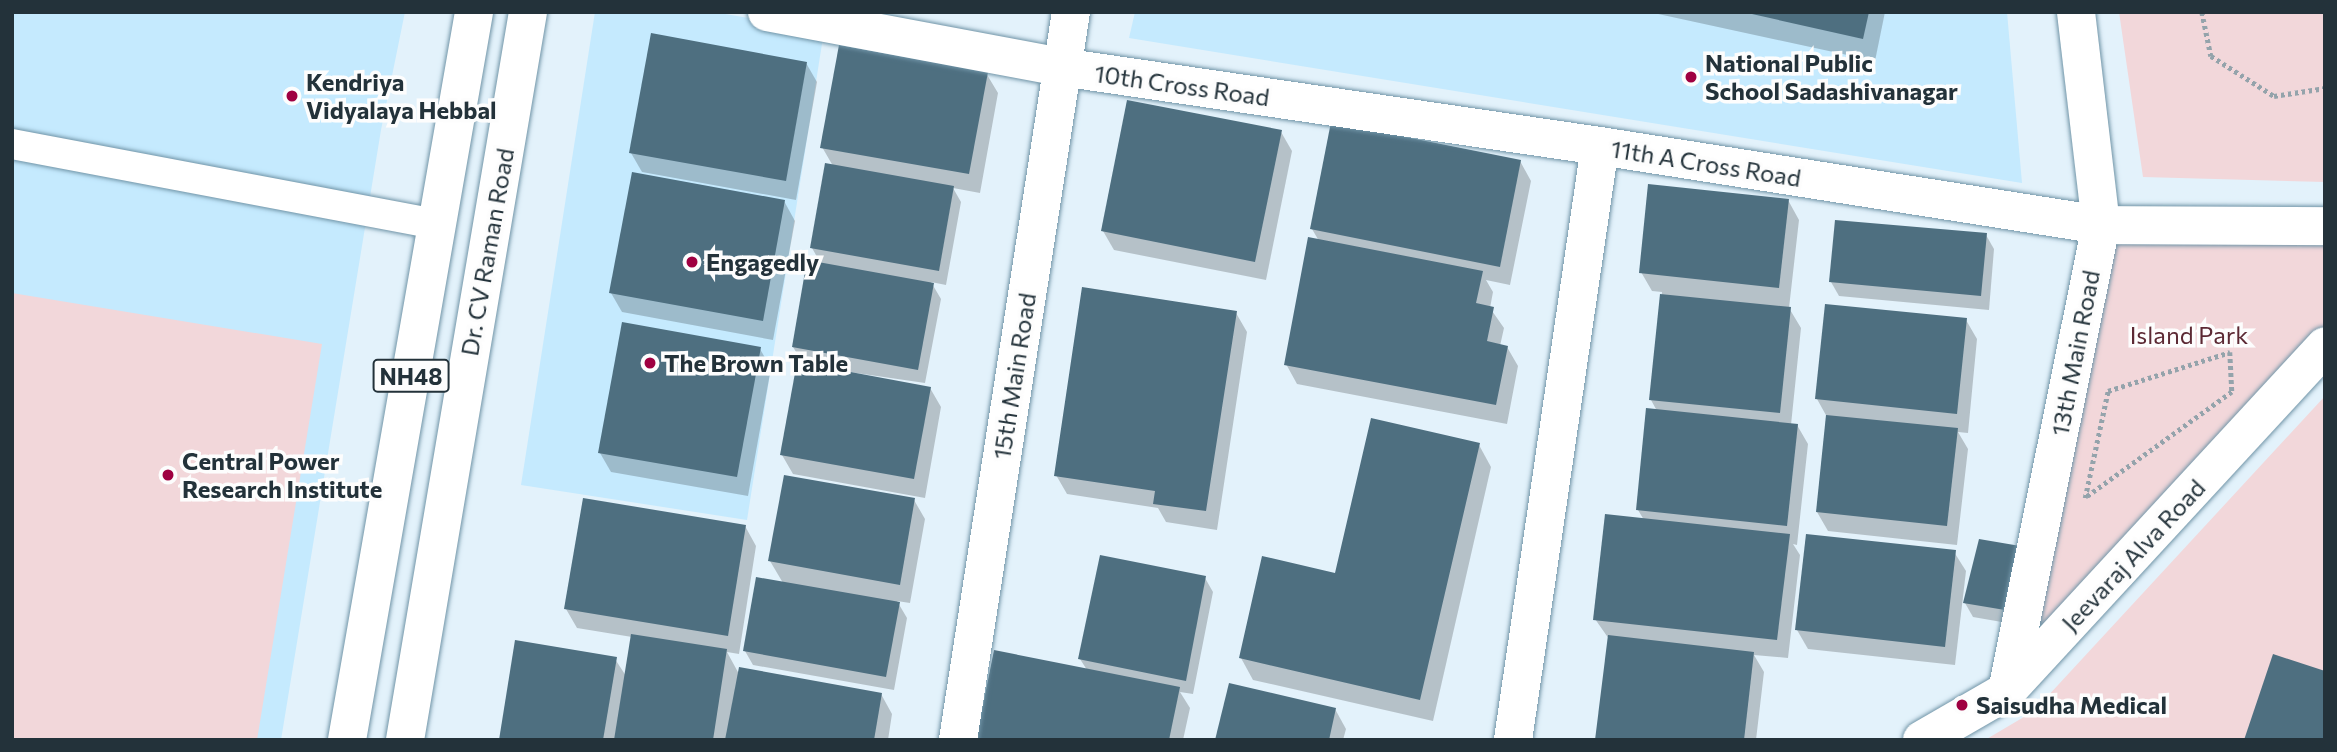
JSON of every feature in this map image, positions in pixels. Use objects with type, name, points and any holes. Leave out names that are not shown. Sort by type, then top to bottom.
[{"type":"main road","name":"NH48","points":[[347,740],[439,225],[474,12]]},
{"type":"main road","name":"Dr. CV Raman Road","points":[[405,740],[528,12]]},
{"type":"main road","name":"10th Cross Road","points":[[767,12],[1061,67],[1600,146]]},
{"type":"main road","name":"15th Main Road","points":[[958,740],[1071,12]]},
{"type":"main road","name":"13th Main Road","points":[[2007,691],[2101,225],[2076,12]]},
{"type":"main road","name":"11th A Cross Road","points":[[1513,740],[1600,146],[2101,225],[2325,226]]},
{"type":"main road","name":"Jeevaraj Alva Road","points":[[1922,740],[2007,691],[2325,346]]},
{"type":"lane","points":[[12,144],[439,225]]},
{"type":"path","points":[[2202,12],[2211,56],[2274,96],[2325,88]]},
{"type":"path","points":[[2230,352],[2232,392],[2085,498],[2108,391],[2230,352]]},
{"type":"shaded area","name":"Central Power Research Institute","points":[[12,12],[405,12],[381,130],[281,740],[12,740]]},
{"type":"shaded area","points":[[595,12],[714,12],[824,31],[747,520],[521,485]]},
{"type":"shaded area","name":"National Public School Sadashivanagar","points":[[1135,12],[2007,12],[2022,183],[1129,38]]},
{"type":"green space","points":[[2119,12],[2325,12],[2325,182],[2143,177]]},
{"type":"green space","name":"Island Park","points":[[2101,225],[2325,226],[2325,346],[2007,691]]},
{"type":"green space","points":[[12,293],[322,344],[257,740],[12,740]]},
{"type":"green space","points":[[2325,396],[2325,740],[1985,740],[2034,711]]},
{"type":"building","points":[[1743,12],[1869,12],[1863,39]]},
{"type":"building","points":[[651,33],[807,62],[786,181],[629,153]]},
{"type":"building","points":[[839,45],[988,72],[969,174],[820,148]]},
{"type":"building","points":[[1127,100],[1282,130],[1255,262],[1101,231]]},
{"type":"building","points":[[1331,122],[1521,160],[1500,267],[1310,229]]},
{"type":"building","points":[[825,163],[954,186],[939,271],[810,248]]},
{"type":"building","points":[[632,172],[785,200],[763,321],[609,293]]},
{"type":"building","points":[[1648,184],[1789,199],[1779,288],[1639,273]]},
{"type":"building","points":[[1835,220],[1987,233],[1981,296],[1829,282]]},
{"type":"building","points":[[1308,237],[1483,271],[1476,303],[1494,307],[1487,341],[1508,346],[1496,405],[1284,365]]},
{"type":"building","points":[[807,260],[934,283],[918,370],[792,347]]},
{"type":"building","points":[[1082,287],[1237,311],[1206,511],[1153,504],[1155,491],[1054,476]]},
{"type":"building","points":[[1660,294],[1791,307],[1780,413],[1649,400]]},
{"type":"building","points":[[1825,304],[1967,318],[1957,414],[1815,399]]},
{"type":"building","points":[[622,322],[761,347],[737,477],[598,453]]},
{"type":"building","points":[[797,362],[931,387],[914,479],[780,455]]},
{"type":"building","points":[[1646,408],[1798,424],[1787,526],[1636,510]]},
{"type":"building","points":[[1826,415],[1958,428],[1947,526],[1816,512]]},
{"type":"building","points":[[1371,418],[1480,443],[1420,700],[1239,658],[1262,556],[1335,573]]},
{"type":"building","points":[[784,475],[915,498],[900,585],[768,561]]},
{"type":"building","points":[[583,498],[746,525],[728,636],[564,609]]},
{"type":"building","points":[[1605,514],[1790,534],[1777,640],[1593,620]]},
{"type":"building","points":[[1806,534],[1956,550],[1945,647],[1795,630]]},
{"type":"building","points":[[1979,539],[2026,547],[2011,611],[1963,603]]},
{"type":"building","points":[[1100,555],[1206,576],[1186,681],[1078,659]]},
{"type":"building","points":[[756,577],[900,602],[886,677],[743,651]]},
{"type":"building","points":[[631,634],[727,649],[713,740],[614,740]]},
{"type":"building","points":[[1608,635],[1754,652],[1744,740],[1595,740]]},
{"type":"building","points":[[515,640],[617,657],[603,740],[499,740]]},
{"type":"building","points":[[994,650],[1180,687],[1169,740],[976,740]]},
{"type":"building","points":[[2273,654],[2325,671],[2325,740],[2244,740]]},
{"type":"building","points":[[739,667],[882,693],[874,740],[725,740]]},
{"type":"building","points":[[1229,683],[1336,708],[1329,740],[1215,740]]},
{"type":"place","name":"National Public School Sadashivanagar","points":[[1691,77]]},
{"type":"place","name":"Kendriya Vidyalaya Hebbal","points":[[292,96]]},
{"type":"place","name":"Engagedly","points":[[692,262]]},
{"type":"place","name":"The Brown Table","points":[[650,363]]},
{"type":"place","name":"Central Power Research Institute","points":[[168,475]]},
{"type":"place","name":"Saisudha Medical","points":[[1962,705]]}]
